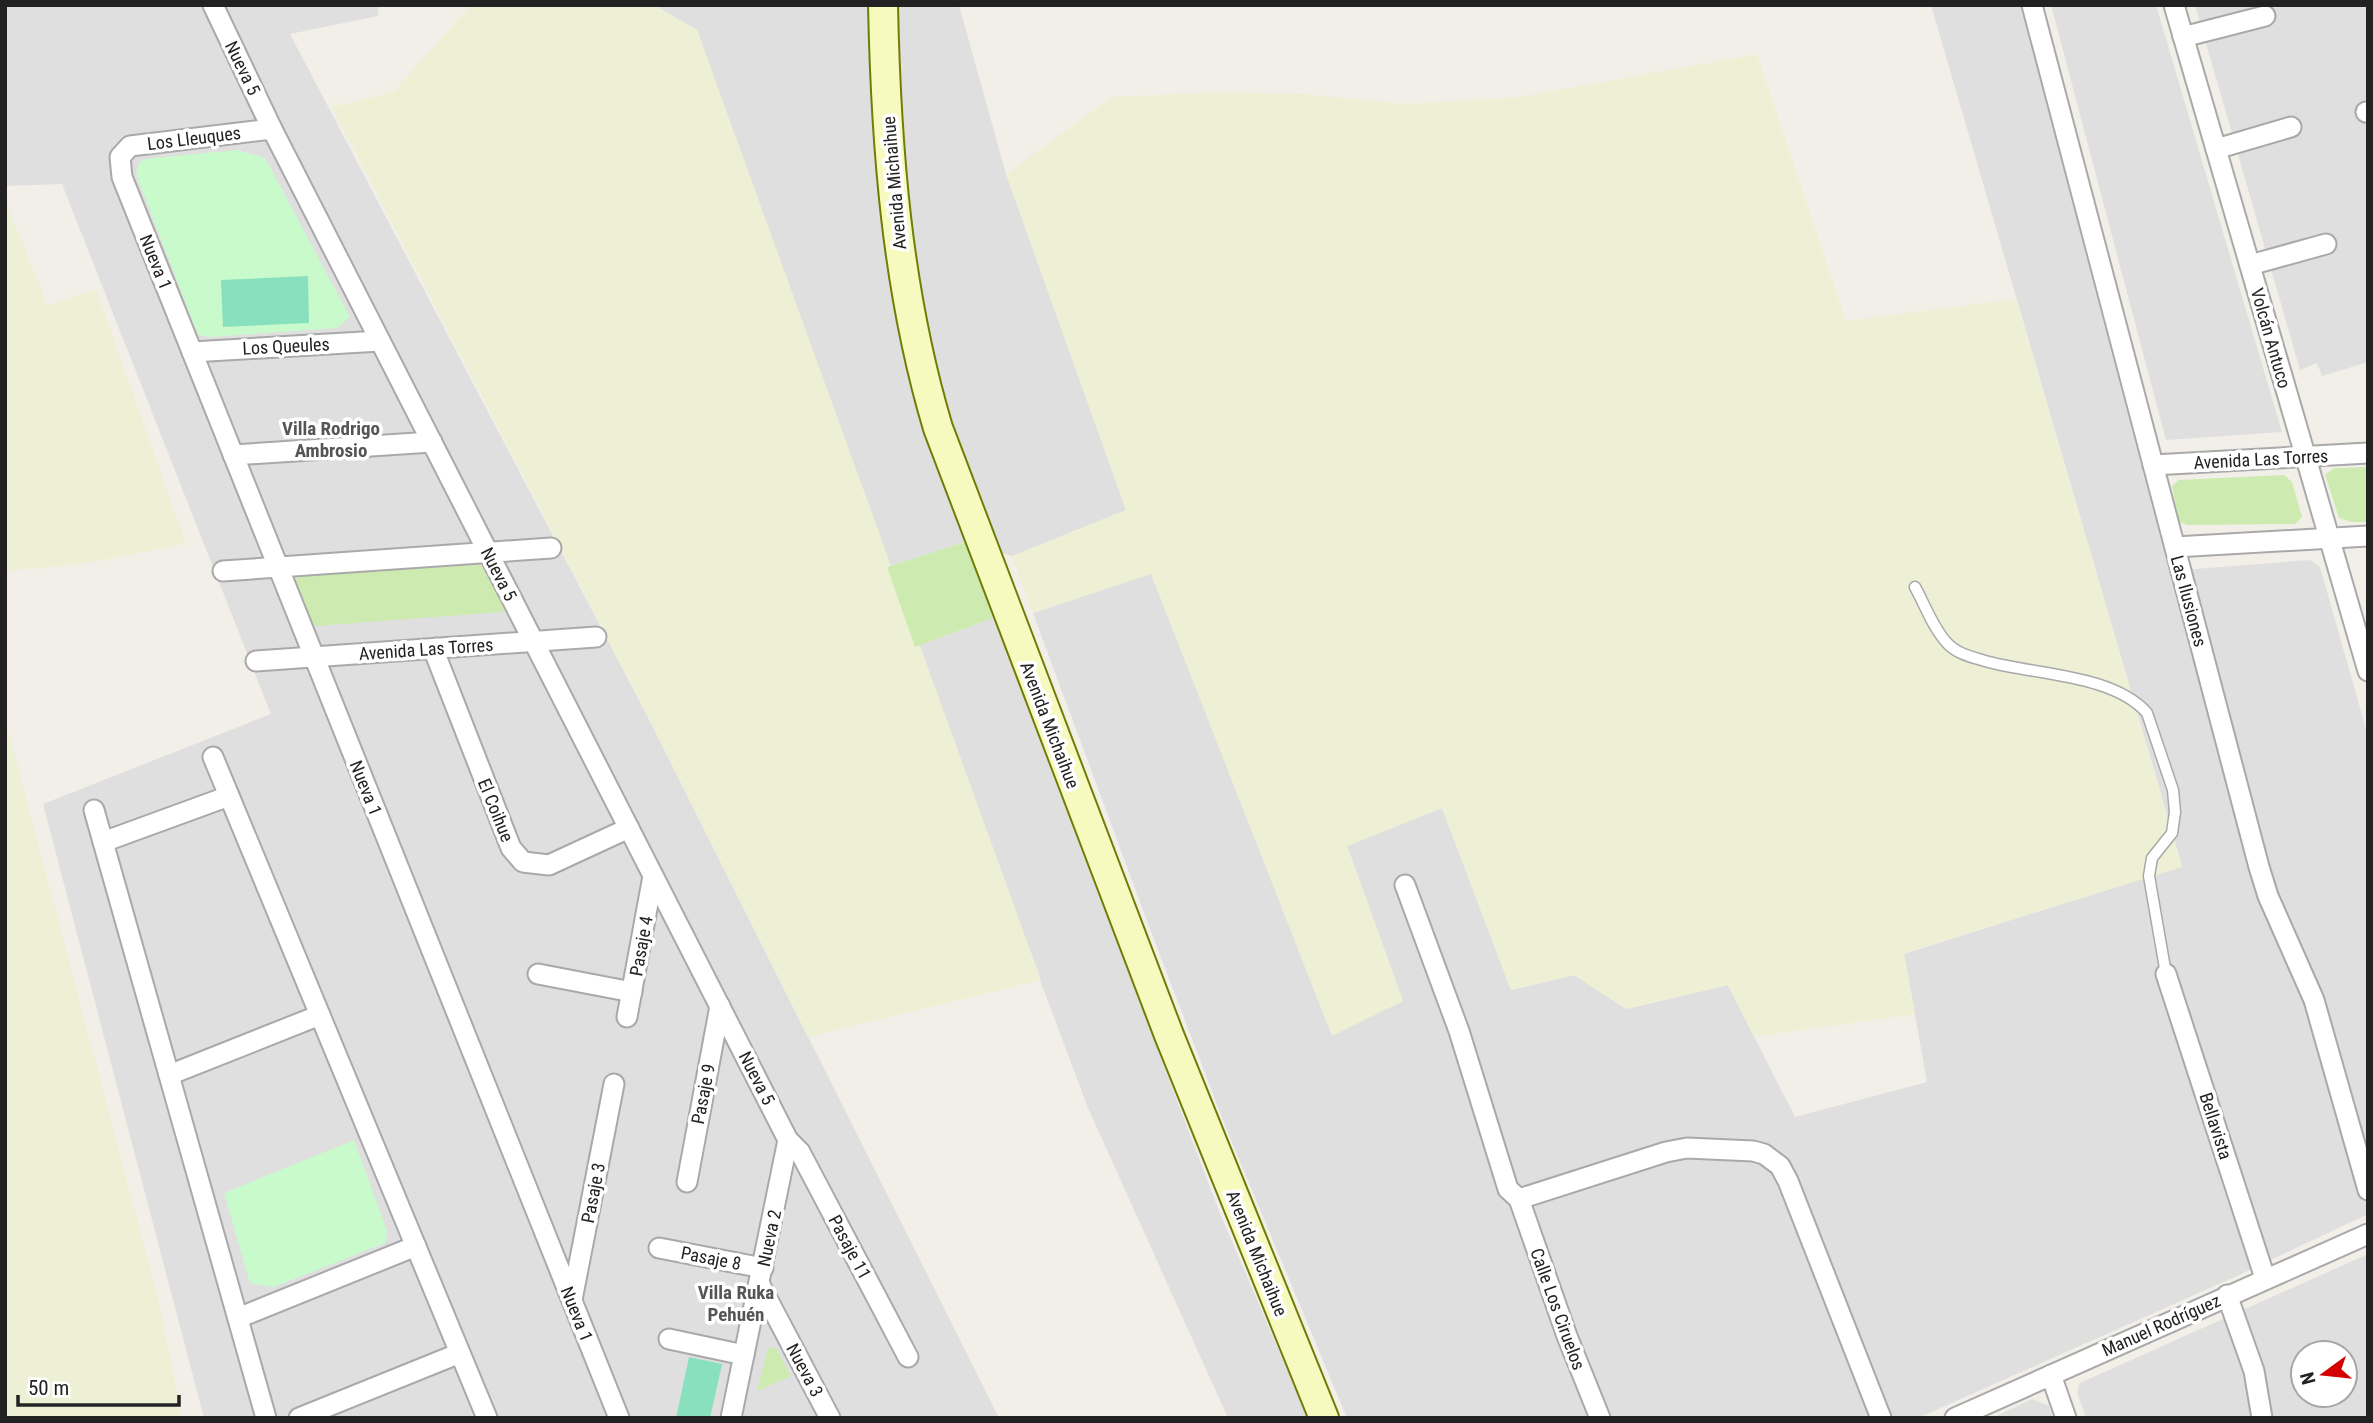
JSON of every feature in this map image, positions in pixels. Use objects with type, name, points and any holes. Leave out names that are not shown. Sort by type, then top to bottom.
[{"type":"street","name":"Nueva 5","points":[[213,5],[272,129],[788,1140]]},
{"type":"street","name":"Avenida Michaihue","points":[[883,5],[886,85],[903,279],[918,355],[938,428],[1169,1035],[1324,1418]]},
{"type":"street","name":"Las Ilusiones","points":[[2032,5],[2268,896],[2314,1000],[2368,1190]]},
{"type":"street","name":"Volcán Antuco","points":[[2174,5],[2368,671]]},
{"type":"street","points":[[2183,37],[2265,16]]},
{"type":"street","points":[[2216,149],[2291,127]]},
{"type":"street","name":"Los Lleuques","points":[[120,157],[130,146],[272,129]]},
{"type":"street","name":"Nueva 1","points":[[120,157],[122,177],[619,1418]]},
{"type":"street","points":[[2250,265],[2326,244]]},
{"type":"street","name":"Los Queules","points":[[192,352],[380,341]]},
{"type":"street","points":[[233,455],[432,442]]},
{"type":"street","name":"Avenida Las Torres","points":[[2153,465],[2368,453]]},
{"type":"street","points":[[2175,547],[2368,536]]},
{"type":"street","points":[[223,570],[551,548]]},
{"type":"street","name":"Avenida Las Torres","points":[[256,661],[596,637]]},
{"type":"street","name":"El Coihue","points":[[436,648],[436,656],[511,848],[523,862],[549,866],[629,828]]},
{"type":"street","points":[[213,757],[487,1418]]},
{"type":"street","points":[[103,842],[229,796]]},
{"type":"street","points":[[94,810],[266,1418]]},
{"type":"street","name":"Pasaje 4","points":[[627,1017],[653,876]]},
{"type":"street","name":"Calle Los Ciruelos","points":[[1405,885],[1458,1031],[1508,1189],[1519,1199],[1567,1336],[1600,1418]]},
{"type":"street","points":[[538,974],[632,992]]},
{"type":"street","name":"Bellavista","points":[[2166,974],[2265,1278]]},
{"type":"street","name":"Pasaje 9","points":[[687,1182],[720,1006]]},
{"type":"street","points":[[169,1075],[320,1015]]},
{"type":"street","name":"Pasaje 3","points":[[572,1301],[614,1084]]},
{"type":"street","name":"Nueva 2","points":[[731,1418],[788,1140]]},
{"type":"street","name":"Pasaje 11","points":[[788,1140],[800,1152],[908,1357]]},
{"type":"street","points":[[1519,1199],[1676,1150],[1705,1148],[1753,1151],[1774,1160],[1788,1181],[1881,1418]]},
{"type":"street","name":"Manuel Rodríguez","points":[[1955,1418],[2368,1234]]},
{"type":"street","points":[[238,1318],[416,1246]]},
{"type":"street","name":"Pasaje 8","points":[[659,1248],[761,1277]]},
{"type":"street","name":"Nueva 3","points":[[761,1277],[830,1418]]},
{"type":"street","points":[[2227,1295],[2254,1371],[2262,1418]]},
{"type":"street","points":[[669,1339],[744,1356]]},
{"type":"street","points":[[299,1418],[460,1353]]},
{"type":"street","points":[[2050,1376],[2066,1418]]},
{"type":"lane","points":[[1915,587],[1947,643],[1960,654],[2003,666],[2108,686],[2140,705],[2147,713],[2173,790],[2175,812],[2172,833],[2152,858],[2149,876],[2166,974]]},
{"type":"shaded area","points":[[5,5],[379,5],[378,16],[290,34],[651,723],[999,1418],[204,1418],[43,804],[271,714],[62,184],[5,186]]},
{"type":"shaded area","points":[[654,5],[959,5],[1006,174],[1126,510],[1012,556],[965,542],[887,567],[697,30]]},
{"type":"shaded area","points":[[1931,5],[2020,5],[2169,571],[2310,560],[2320,567],[2368,736],[2368,1214],[2239,1275],[1918,1418],[1347,1418],[1226,1128],[1033,613],[1151,573],[1332,1035],[1403,1001],[1347,846],[1442,808],[1511,990],[1574,975],[1626,1009],[1728,985],[1795,1117],[1927,1082],[1904,954],[2182,866]]},
{"type":"shaded area","points":[[2051,5],[2156,5],[2282,432],[2166,440]]},
{"type":"shaded area","points":[[2195,5],[2368,5],[2368,362],[2322,376],[2317,363],[2300,370]]},
{"type":"shaded area","points":[[993,618],[1221,1216],[1308,1418],[1228,1418],[1088,1108],[915,647]]},
{"type":"shaded area","points":[[2368,1254],[2368,1418],[2086,1418],[2077,1392],[2080,1383]]},
{"type":"shaded area","points":[[2032,1399],[2049,1406],[2053,1418],[1992,1418]]},
{"type":"green space","points":[[471,5],[654,5],[697,30],[1041,980],[808,1037],[651,723],[332,107],[393,92]]},
{"type":"green space","points":[[1757,54],[1846,321],[2016,299],[2182,867],[1904,953],[1915,1014],[1754,1037],[1728,985],[1626,1009],[1574,975],[1511,990],[1442,808],[1347,846],[1403,1001],[1332,1036],[1151,574],[1033,613],[1012,556],[1126,510],[1006,174],[1112,97],[1223,92],[1305,94],[1406,104],[1520,97]]},
{"type":"green space","points":[[237,150],[265,158],[350,317],[337,328],[209,337],[198,335],[136,174],[139,163],[145,159]]},
{"type":"green space","points":[[5,199],[48,306],[96,289],[186,544],[81,564],[5,571]]},
{"type":"green space","points":[[308,276],[309,323],[223,327],[221,280]]},
{"type":"green space","points":[[2368,467],[2368,522],[2351,522],[2339,518],[2325,474],[2335,468]]},
{"type":"green space","points":[[2284,475],[2292,482],[2302,517],[2295,524],[2188,525],[2179,522],[2172,486],[2179,480]]},
{"type":"green space","points":[[965,542],[993,618],[915,647],[887,567]]},
{"type":"green space","points":[[478,565],[486,568],[507,608],[501,612],[316,626],[308,622],[293,582],[299,575]]},
{"type":"green space","points":[[5,718],[161,1310],[182,1418],[5,1418]]},
{"type":"green space","points":[[354,1140],[387,1231],[385,1243],[274,1287],[250,1283],[224,1193]]},
{"type":"green space","points":[[768,1348],[776,1348],[791,1376],[757,1391]]},
{"type":"green space","points":[[689,1357],[722,1364],[710,1418],[676,1418]]},
{"type":"district","name":"Villa Rodrigo Ambrosio","points":[[331,439]]},
{"type":"district","name":"Villa Ruka Pehuén","points":[[736,1303]]}]
